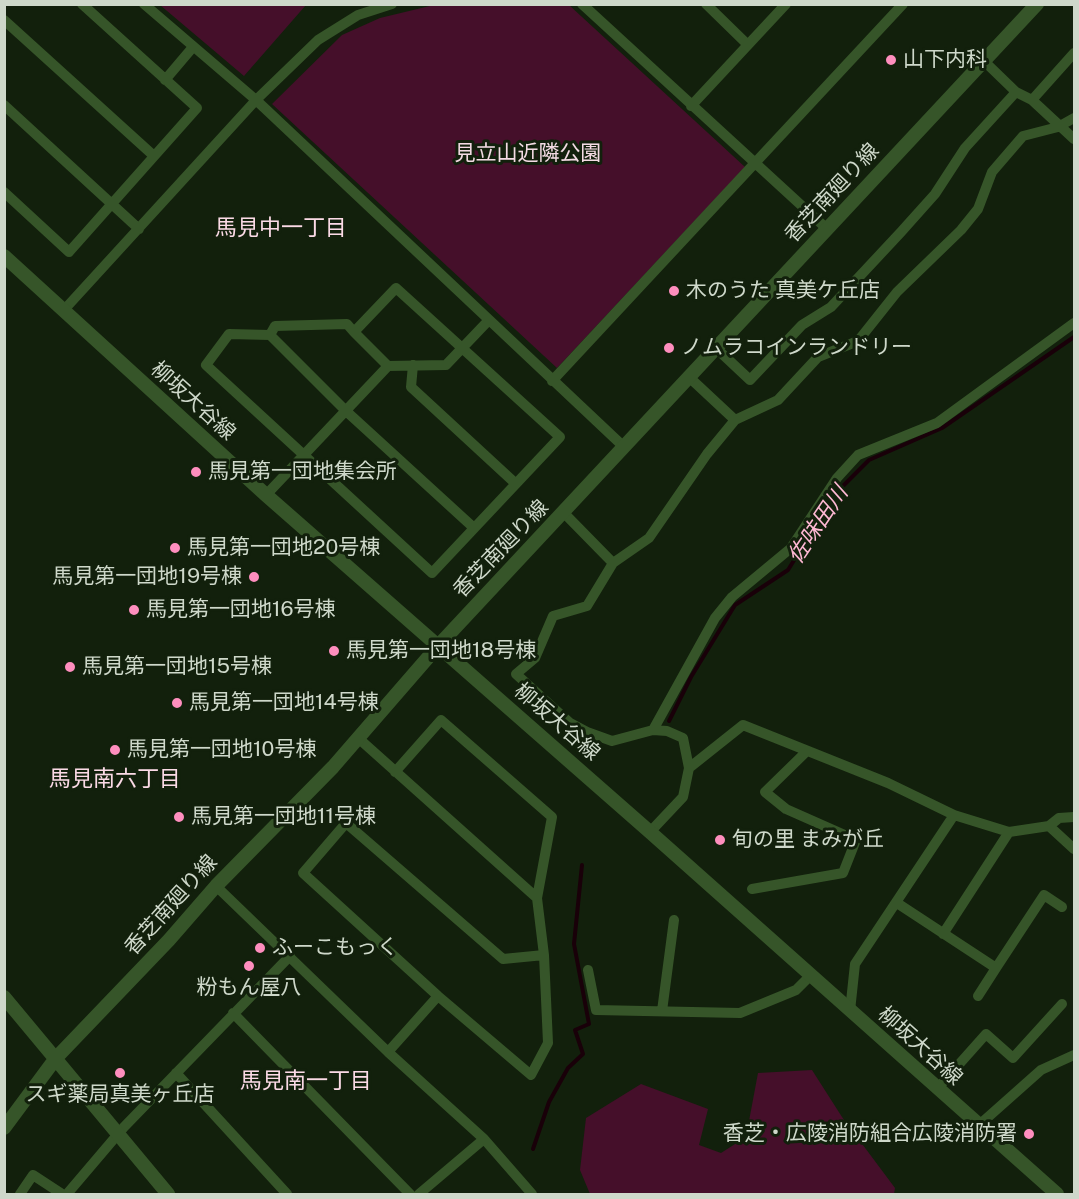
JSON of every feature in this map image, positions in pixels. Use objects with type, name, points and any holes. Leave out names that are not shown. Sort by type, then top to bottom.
[{"type":"street","points":[[4,192],[69,252],[197,108],[82,4]]},
{"type":"street","points":[[144,4],[256,100],[624,447]]},
{"type":"street","points":[[63,312],[256,100],[318,40],[358,15],[392,4]]},
{"type":"street","points":[[582,4],[826,228]]},
{"type":"street","points":[[706,4],[748,45]]},
{"type":"street","points":[[691,106],[786,4]]},
{"type":"street","points":[[552,381],[903,4]]},
{"type":"street","name":"香芝南廻り線","points":[[4,1128],[56,1058],[169,940],[216,886],[333,767],[438,646],[1036,4]]},
{"type":"street","points":[[4,20],[154,156]]},
{"type":"street","points":[[165,80],[193,47]]},
{"type":"street","points":[[1032,100],[1074,53]]},
{"type":"street","points":[[984,61],[1016,92],[1032,100],[1058,127],[1074,139]]},
{"type":"street","points":[[717,349],[750,380],[802,325],[831,307],[901,232],[935,194],[965,148],[1016,92]]},
{"type":"street","points":[[4,105],[139,229]]},
{"type":"street","points":[[651,832],[683,797],[689,768],[683,738],[666,730],[653,730],[612,741],[587,732],[570,723],[516,674],[535,658],[553,616],[587,606],[613,563],[648,538],[735,420],[778,400],[818,357],[858,340],[897,292],[961,230],[978,209],[992,172],[1023,136],[1058,127],[1074,118]]},
{"type":"street","name":"柳坂大谷線","points":[[4,256],[266,495],[651,832],[1056,1194]]},
{"type":"street","points":[[354,332],[396,288],[560,437],[514,483],[474,528],[432,573],[206,365],[229,334],[270,335],[346,411],[474,528]]},
{"type":"street","points":[[266,495],[388,366],[446,365],[488,321]]},
{"type":"street","points":[[653,730],[715,618],[732,597],[791,548],[837,478],[858,455],[937,423],[1074,323]]},
{"type":"street","points":[[270,335],[275,326],[346,324],[388,366]]},
{"type":"street","points":[[413,365],[411,387],[514,483]]},
{"type":"street","points":[[690,378],[735,420]]},
{"type":"street","points":[[564,513],[613,563]]},
{"type":"street","points":[[395,772],[441,720],[552,817],[537,898],[544,955],[548,1043],[531,1075],[438,996],[303,873],[346,823],[503,959],[544,955]]},
{"type":"street","points":[[689,768],[742,725],[888,783],[954,815],[1009,832],[1048,826],[1059,818],[1074,816]]},
{"type":"street","points":[[357,737],[537,898]]},
{"type":"street","points":[[752,889],[843,873],[856,840],[786,809],[765,792],[807,751]]},
{"type":"street","points":[[850,1011],[855,964],[954,815]]},
{"type":"street","points":[[1048,826],[1074,849]]},
{"type":"street","points":[[943,934],[1009,832]]},
{"type":"street","points":[[216,886],[388,1052],[484,1139],[532,1194]]},
{"type":"street","points":[[978,996],[1044,895],[1062,907]]},
{"type":"street","points":[[897,903],[996,968]]},
{"type":"street","points":[[662,1011],[674,920]]},
{"type":"street","points":[[67,1194],[176,1073],[290,956]]},
{"type":"street","points":[[588,970],[596,1010],[740,1013],[796,990],[811,975]]},
{"type":"street","points":[[388,1052],[438,996]]},
{"type":"street","points":[[4,997],[168,1194]]},
{"type":"street","points":[[937,1089],[987,1034],[1013,1058],[1062,1004]]},
{"type":"street","points":[[233,1013],[410,1194]]},
{"type":"street","points":[[978,1126],[1041,1070],[1074,1055]]},
{"type":"street","points":[[176,1073],[287,1194]]},
{"type":"street","points":[[419,1194],[484,1139]]},
{"type":"street","points":[[20,1194],[33,1175],[62,1194]]},
{"type":"green space","points":[[160,5],[306,5],[244,76]]},
{"type":"green space","name":"見立山近隣公園","points":[[434,5],[569,5],[745,167],[557,368],[272,104],[342,35],[380,18]]},
{"type":"green space","points":[[812,1070],[842,1117],[895,1188],[894,1194],[590,1194],[580,1170],[586,1118],[641,1084],[708,1109],[699,1145],[721,1153],[746,1137],[758,1073]]},
{"type":"waterway","name":"佐味田川","points":[[669,721],[691,677],[735,605],[788,570],[835,494],[869,460],[942,428],[1074,337]]},
{"type":"waterway","name":"佐味田川","points":[[533,1149],[549,1102],[568,1068],[583,1054],[575,1030],[589,1024],[574,944],[582,865]]},
{"type":"place","name":"山下内科","points":[[891,60]]},
{"type":"place","name":"木のうた 真美ケ丘店","points":[[674,291]]},
{"type":"place","name":"ノムラコインランドリー","points":[[669,348]]},
{"type":"place","name":"馬見第一団地集会所","points":[[196,472]]},
{"type":"place","name":"馬見第一団地20号棟","points":[[175,548]]},
{"type":"place","name":"馬見第一団地19号棟","points":[[254,577]]},
{"type":"place","name":"馬見第一団地16号棟","points":[[134,610]]},
{"type":"place","name":"馬見第一団地18号棟","points":[[334,651]]},
{"type":"place","name":"馬見第一団地15号棟","points":[[70,667]]},
{"type":"place","name":"馬見第一団地14号棟","points":[[177,703]]},
{"type":"place","name":"馬見第一団地10号棟","points":[[115,750]]},
{"type":"place","name":"馬見第一団地11号棟","points":[[179,817]]},
{"type":"place","name":"旬の里 まみが丘","points":[[720,840]]},
{"type":"place","name":"ふーこもっく","points":[[260,948]]},
{"type":"place","name":"粉もん屋八","points":[[249,966]]},
{"type":"place","name":"スギ薬局真美ヶ丘店","points":[[120,1073]]},
{"type":"place","name":"香芝・広陵消防組合広陵消防署","points":[[1029,1134]]},
{"type":"district","name":"馬見中一丁目","points":[[281,228]]},
{"type":"district","name":"馬見南六丁目","points":[[115,779]]},
{"type":"district","name":"馬見南一丁目","points":[[306,1081]]}]
